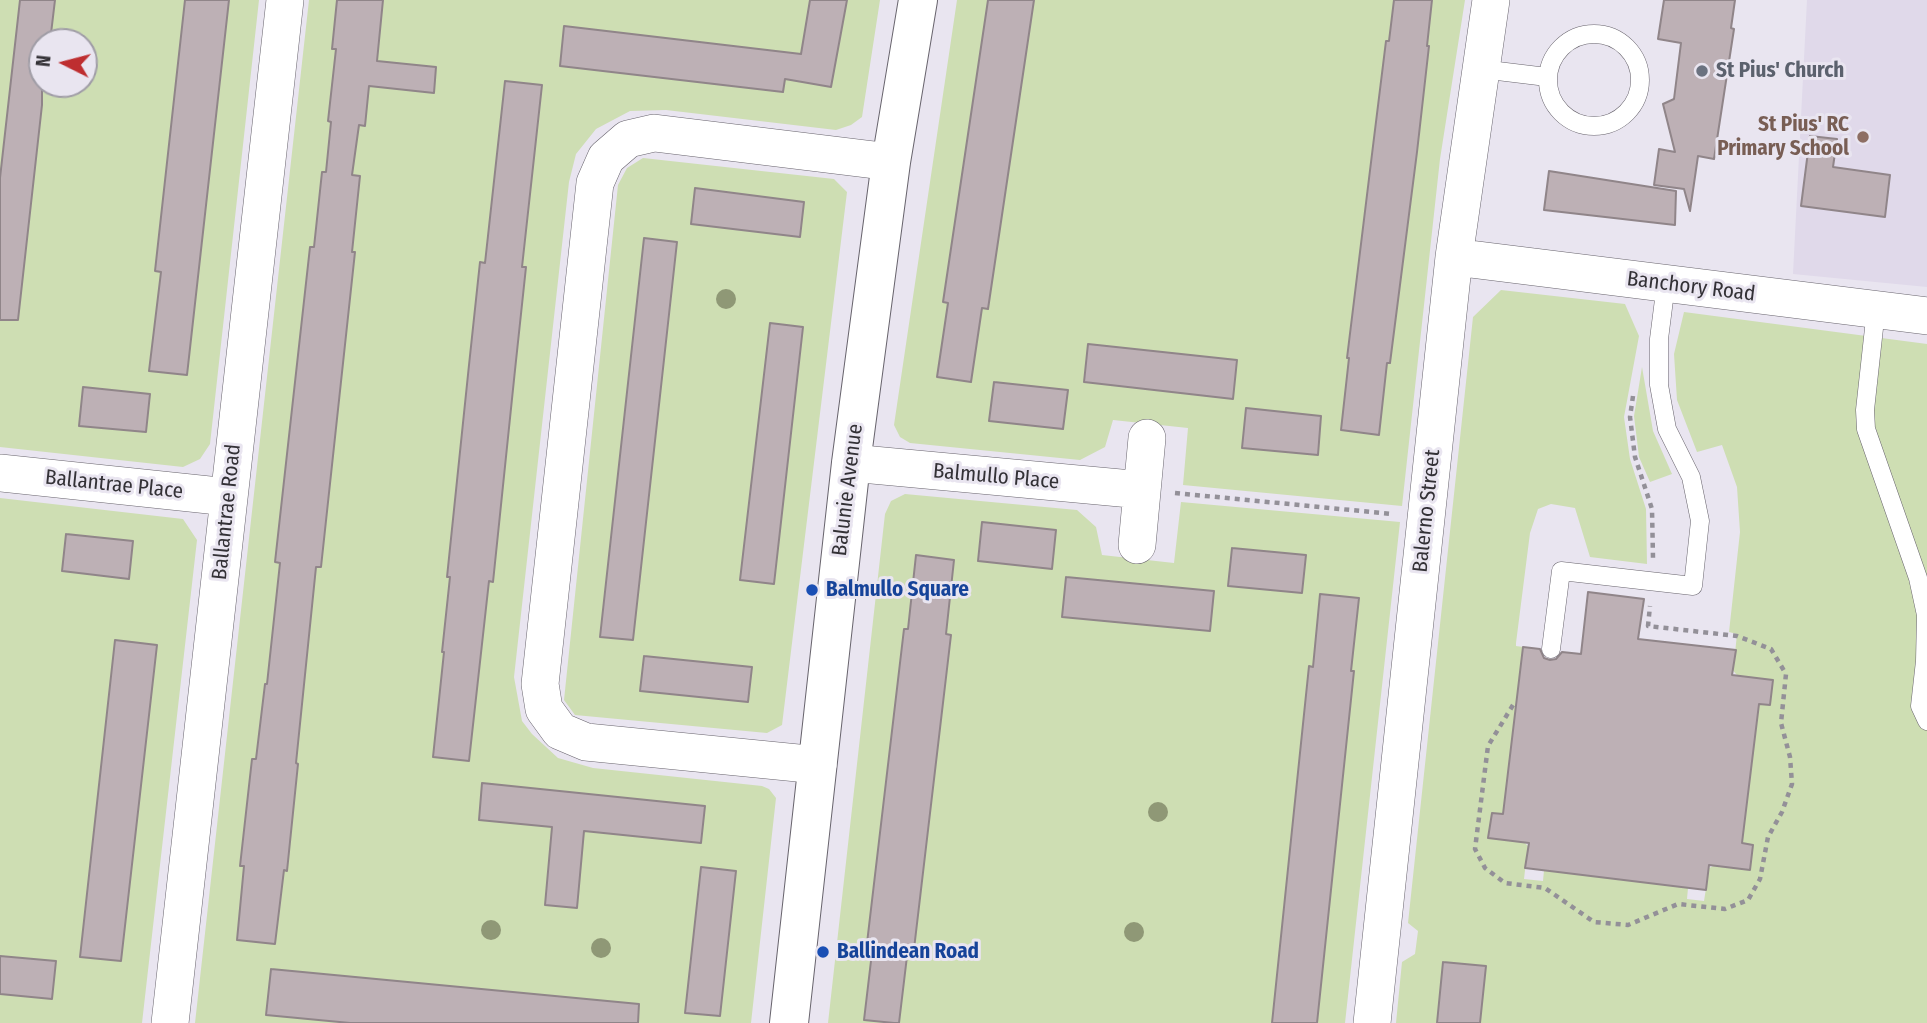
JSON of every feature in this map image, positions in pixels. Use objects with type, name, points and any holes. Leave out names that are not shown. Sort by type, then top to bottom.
[{"type":"street","name":"Ballantrae Road","points":[[170,1023],[285,0]]},
{"type":"street","name":"Balunie Avenue","points":[[789,1023],[850,463],[891,162],[918,0]]},
{"type":"street","name":"Balerno Street","points":[[1371,1023],[1454,257],[1490,0]]},
{"type":"street","points":[[818,765],[586,742],[560,731],[544,709],[540,684],[595,183],[606,158],[628,139],[654,133],[891,162]]},
{"type":"street","name":"Banchory Road","points":[[1454,257],[1927,316]]},
{"type":"street","points":[[1137,545],[1147,438]]},
{"type":"street","name":"Balmullo Place","points":[[850,463],[1142,491]]},
{"type":"street","name":"Ballantrae Place","points":[[0,473],[228,497]]},
{"type":"lane","points":[[1599,34],[1614,38],[1635,58],[1640,73],[1640,88],[1635,102],[1625,114],[1612,123],[1596,127],[1581,125],[1567,118],[1556,107],[1549,93],[1547,77],[1550,62],[1559,49],[1570,40],[1599,34]]},
{"type":"lane","points":[[1481,69],[1547,77]]},
{"type":"lane","points":[[1552,649],[1561,571],[1693,586],[1700,521],[1691,477],[1667,429],[1660,386],[1659,340],[1666,284]]},
{"type":"lane","points":[[1876,310],[1865,410],[1866,429],[1918,579],[1926,615],[1920,706],[1927,720]]},
{"type":"path","points":[[1513,705],[1488,746],[1475,849],[1485,868],[1505,883],[1545,888],[1594,922],[1628,925],[1678,904],[1725,909],[1748,900],[1760,879],[1768,837],[1782,812],[1791,784],[1790,757],[1781,723],[1786,674],[1771,649],[1737,636],[1648,626],[1653,582],[1652,509],[1635,457],[1630,417],[1634,391]]},
{"type":"path","points":[[1142,491],[1427,517]]},
{"type":"shaded area","name":"St Pius' RC Primary School","points":[[1807,0],[1927,0],[1927,287],[1793,274]]},
{"type":"green space","points":[[0,0],[259,0],[210,444],[200,459],[183,467],[0,447]]},
{"type":"green space","points":[[309,0],[880,0],[862,117],[851,125],[836,130],[666,110],[630,111],[596,129],[576,154],[569,182],[514,677],[522,721],[558,758],[593,768],[762,786],[769,789],[776,798],[751,1023],[195,1023]]},
{"type":"green space","points":[[957,0],[1465,0],[1440,159],[1402,506],[1183,485],[1188,428],[1113,420],[1105,447],[1080,460],[910,443],[900,437],[894,425]]},
{"type":"green space","points":[[643,158],[834,179],[847,192],[782,725],[767,733],[575,715],[564,700],[618,185],[627,168]]},
{"type":"green space","points":[[1501,290],[1625,304],[1639,336],[1624,417],[1630,459],[1646,509],[1647,564],[1590,557],[1575,508],[1551,504],[1538,509],[1530,533],[1516,643],[1516,646],[1523,647],[1503,814],[1492,813],[1489,838],[1519,837],[1531,849],[1527,853],[1524,879],[1543,881],[1544,870],[1688,888],[1687,899],[1704,901],[1708,876],[1704,871],[1720,862],[1723,867],[1750,870],[1753,845],[1742,843],[1759,704],[1770,705],[1772,680],[1746,677],[1742,681],[1730,667],[1734,663],[1737,634],[1729,632],[1740,532],[1737,487],[1722,445],[1697,452],[1677,400],[1674,354],[1684,312],[1927,344],[1927,1023],[1396,1023],[1402,962],[1415,954],[1418,931],[1408,923],[1473,317]]},
{"type":"green space","points":[[1642,367],[1653,431],[1672,474],[1650,482],[1639,457],[1634,416]]},
{"type":"green space","points":[[905,494],[1077,510],[1096,527],[1102,555],[1174,563],[1181,502],[1400,522],[1345,1023],[828,1023],[885,514],[891,501]]},
{"type":"green space","points":[[0,498],[183,519],[197,540],[142,1023],[0,1023]]},
{"type":"building","points":[[20,0],[55,0],[52,28],[28,28],[28,98],[42,98],[42,105],[18,320],[0,320],[0,178]]},
{"type":"building","points":[[185,0],[229,0],[187,375],[149,371],[161,272],[155,271]]},
{"type":"building","points":[[337,0],[383,0],[377,61],[436,67],[434,93],[369,86],[365,126],[359,125],[352,175],[360,176],[352,252],[355,252],[321,567],[316,567],[287,871],[284,870],[275,944],[237,940],[244,866],[240,866],[252,759],[256,759],[267,684],[280,563],[275,562],[310,247],[314,247],[322,172],[326,172],[331,122],[328,121],[336,49],[332,49]]},
{"type":"building","points":[[810,0],[847,0],[831,87],[785,79],[783,92],[560,66],[564,26],[801,54]]},
{"type":"building","points":[[988,0],[1034,0],[988,309],[982,308],[971,382],[937,377],[948,303],[943,302]]},
{"type":"building","points":[[1394,0],[1432,0],[1417,152],[1379,435],[1341,430],[1373,146]]},
{"type":"building","name":"St Pius' Church","points":[[1664,0],[1735,0],[1731,28],[1734,29],[1714,159],[1698,156],[1690,211],[1684,189],[1654,185],[1659,149],[1675,152],[1663,104],[1674,99],[1681,43],[1658,39]]},
{"type":"building","points":[[505,81],[542,85],[493,582],[489,581],[469,761],[433,757],[450,577],[447,577],[469,365],[480,262],[485,263]]},
{"type":"building","points":[[1810,136],[1837,139],[1833,167],[1890,175],[1885,217],[1801,206]]},
{"type":"building","points":[[1549,171],[1676,191],[1675,225],[1544,210]]},
{"type":"building","points":[[695,188],[804,202],[800,237],[691,224]]},
{"type":"building","points":[[644,238],[677,242],[633,640],[600,637]]},
{"type":"building","points":[[770,323],[803,327],[774,584],[740,580]]},
{"type":"building","points":[[1088,344],[1237,360],[1233,399],[1084,382]]},
{"type":"building","points":[[994,382],[1068,390],[1063,429],[989,421]]},
{"type":"building","points":[[83,387],[150,394],[146,432],[79,426]]},
{"type":"building","points":[[1246,408],[1321,416],[1318,455],[1242,448]]},
{"type":"building","points":[[982,522],[1056,530],[1052,569],[978,561]]},
{"type":"building","points":[[66,534],[133,541],[129,579],[62,571]]},
{"type":"building","points":[[1232,548],[1306,555],[1302,593],[1228,586]]},
{"type":"building","points":[[916,555],[954,560],[946,634],[951,635],[914,949],[908,948],[899,1023],[894,1023],[864,1020],[873,944],[867,943],[904,629],[908,629]]},
{"type":"building","points":[[1066,577],[1214,591],[1210,631],[1062,617]]},
{"type":"building","points":[[1588,592],[1644,599],[1638,639],[1736,650],[1732,675],[1773,680],[1770,705],[1759,704],[1742,843],[1753,845],[1750,870],[1709,865],[1706,890],[1525,868],[1529,843],[1488,838],[1492,813],[1503,814],[1523,647],[1540,649],[1544,658],[1550,660],[1556,659],[1562,652],[1581,654]]},
{"type":"building","points":[[1320,594],[1359,598],[1351,671],[1354,671],[1317,1023],[1272,1023],[1309,666],[1313,667]]},
{"type":"building","points":[[115,640],[157,645],[121,961],[80,957]]},
{"type":"building","points":[[644,656],[752,667],[748,702],[640,691]]},
{"type":"building","points":[[482,783],[705,806],[701,843],[584,831],[577,908],[545,905],[552,827],[479,820]]},
{"type":"building","points":[[701,867],[736,871],[720,1016],[685,1013]]},
{"type":"building","points":[[0,956],[56,961],[52,999],[0,994]]},
{"type":"building","points":[[1443,962],[1486,966],[1480,1023],[1437,1023]]},
{"type":"building","points":[[271,969],[639,1004],[638,1023],[350,1023],[266,1015]]},
{"type":"place","name":"St Pius' Church","points":[[1702,71]]},
{"type":"place","name":"St Pius' RC Primary School","points":[[1863,137]]},
{"type":"place","name":"Balmullo Square","points":[[812,590]]},
{"type":"place","name":"Ballindean Road","points":[[823,952]]}]
